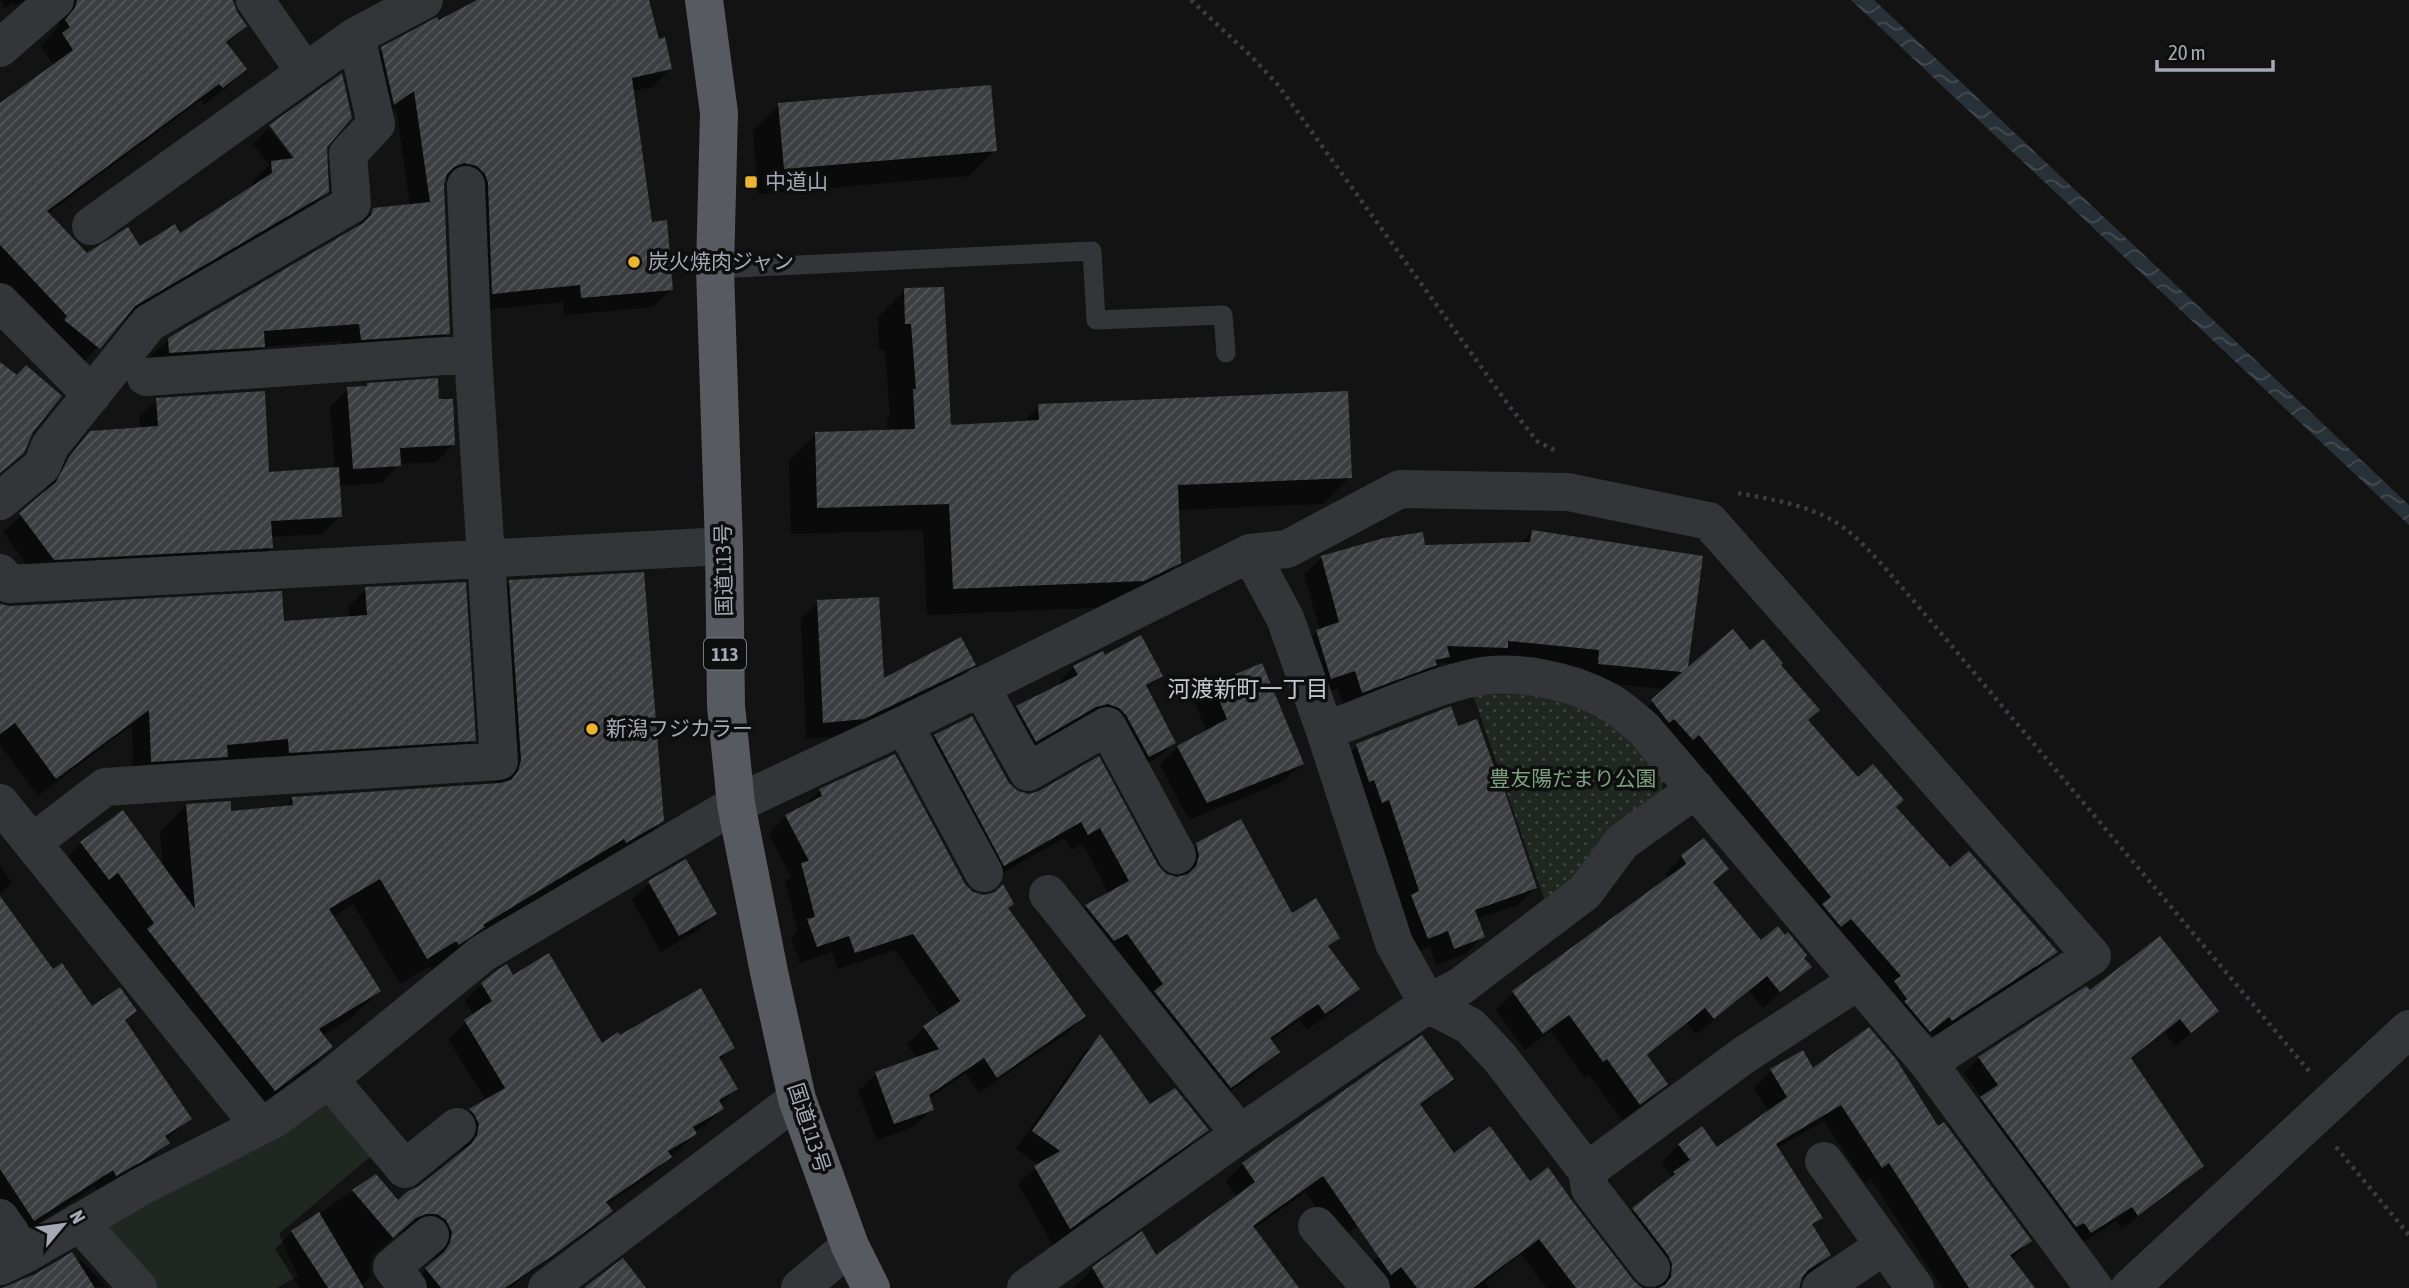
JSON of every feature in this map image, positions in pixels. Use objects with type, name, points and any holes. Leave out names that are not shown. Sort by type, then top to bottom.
[{"type":"highway","name":"国道113号","points":[[704,0],[719,113],[715,269],[726,706],[736,804],[797,1099],[850,1246],[871,1288]]},
{"type":"street","points":[[0,48],[55,0]]},
{"type":"street","points":[[255,0],[305,72]]},
{"type":"street","points":[[91,226],[356,36],[424,0]]},
{"type":"street","points":[[0,501],[42,466],[50,446],[149,323],[352,204],[348,153],[376,124],[356,36]]},
{"type":"street","points":[[32,843],[105,787],[499,761],[473,354],[466,185]]},
{"type":"street","points":[[0,302],[92,395]]},
{"type":"street","points":[[146,377],[473,354]]},
{"type":"street","points":[[0,1219],[12,1260],[142,1186],[274,1119],[328,1079],[484,953],[736,804],[904,725],[1250,553],[1287,550],[1399,489],[1568,492],[1709,521],[2092,956],[1928,1063]]},
{"type":"street","points":[[0,573],[9,584],[724,545]]},
{"type":"street","points":[[1250,553],[1285,618],[1394,943],[1428,1004],[1471,1026],[1500,1058],[1587,1171],[1590,1189],[1651,1268]]},
{"type":"street","points":[[1325,732],[1444,686],[1479,677],[1523,676],[1571,685],[1608,700],[1644,729],[1928,1063],[2094,1288]]},
{"type":"street","points":[[981,686],[1028,772],[1107,726],[1177,855]]},
{"type":"street","points":[[904,725],[984,873]]},
{"type":"street","points":[[1026,1288],[1240,1134],[1428,1004],[1461,986],[1585,892],[1622,842],[1696,789]]},
{"type":"street","points":[[0,803],[260,1126]]},
{"type":"street","points":[[1048,894],[1240,1134]]},
{"type":"street","points":[[1587,1171],[1744,1055],[1858,981]]},
{"type":"street","points":[[2130,1288],[2409,1029]]},
{"type":"street","points":[[328,1079],[405,1169],[457,1127]]},
{"type":"street","points":[[547,1288],[797,1099]]},
{"type":"street","points":[[1824,1161],[1915,1288]]},
{"type":"street","points":[[79,1222],[138,1288]]},
{"type":"street","points":[[1317,1226],[1371,1288]]},
{"type":"street","points":[[408,1288],[392,1267],[430,1235]]},
{"type":"street","points":[[800,1288],[850,1246]]},
{"type":"street","points":[[1821,1288],[1884,1246]]},
{"type":"lane","points":[[715,269],[1092,251],[1096,320],[1223,315],[1226,353]]},
{"type":"path","points":[[2312,1118],[2409,1235]]},
{"type":"green space","name":"豊友陽だまり公園","points":[[1499,692],[1578,705],[1603,716],[1628,736],[1664,777],[1661,796],[1575,883],[1546,904],[1473,695]]},
{"type":"green space","points":[[313,1098],[333,1102],[376,1152],[279,1234],[298,1276],[277,1288],[153,1288],[101,1221]]},
{"type":"water","points":[[1851,0],[1874,0],[2409,505],[2409,525]]},
{"type":"building","points":[[77,0],[233,0],[237,12],[247,26],[226,42],[247,69],[223,88],[219,84],[47,211],[87,253],[128,227],[140,246],[175,224],[180,233],[272,173],[271,161],[294,158],[269,125],[342,73],[352,118],[327,147],[329,192],[135,306],[100,349],[64,320],[67,316],[0,245],[0,103],[73,50],[62,33],[70,27],[65,20],[75,8]]},
{"type":"building","points":[[477,0],[649,0],[659,39],[665,37],[672,69],[632,78],[652,222],[667,220],[673,290],[581,298],[580,285],[492,294],[488,183],[485,174],[477,166],[464,163],[447,174],[444,185],[450,334],[361,340],[359,324],[264,331],[265,347],[169,353],[168,338],[363,223],[371,215],[373,208],[430,202],[414,91],[394,105],[381,47],[437,17],[439,20]]},
{"type":"building","points":[[991,85],[997,151],[784,169],[778,103]]},
{"type":"building","points":[[944,287],[951,425],[1039,420],[1038,404],[1348,391],[1352,478],[1178,485],[1181,563],[1144,581],[953,589],[949,504],[817,508],[815,432],[915,429],[913,389],[916,389],[911,324],[905,324],[904,288]]},
{"type":"building","points":[[0,362],[17,375],[26,365],[62,396],[33,432],[24,453],[0,473]]},
{"type":"building","points":[[438,378],[439,399],[453,399],[455,445],[400,448],[401,466],[353,469],[347,387]]},
{"type":"building","points":[[265,391],[269,472],[339,467],[342,517],[271,521],[273,548],[54,560],[19,513],[56,482],[69,457],[90,431],[158,426],[156,398]]},
{"type":"building","points":[[1532,530],[1703,556],[1688,667],[1733,629],[1750,650],[1763,639],[1783,663],[1781,665],[1820,710],[1808,720],[1858,777],[1873,764],[1904,800],[1896,807],[1950,867],[1969,851],[2058,952],[1952,1021],[1949,1017],[1930,1032],[1904,1001],[1907,999],[1894,981],[1901,976],[1851,919],[1841,927],[1822,904],[1831,897],[1699,735],[1693,740],[1674,719],[1669,723],[1651,700],[1682,672],[1598,664],[1599,650],[1508,641],[1508,648],[1447,646],[1450,657],[1435,660],[1437,665],[1362,693],[1355,671],[1331,679],[1316,630],[1339,622],[1321,556],[1384,538],[1423,532],[1425,545],[1530,542]]},
{"type":"building","points":[[644,572],[664,821],[626,843],[624,839],[483,925],[485,927],[459,945],[456,941],[427,959],[380,879],[329,909],[381,991],[319,1029],[333,1047],[275,1091],[147,929],[154,923],[118,873],[109,880],[80,842],[123,810],[195,909],[186,804],[231,801],[231,811],[293,805],[292,797],[500,783],[511,780],[518,771],[521,760],[509,580]]},
{"type":"building","points":[[466,582],[476,741],[289,753],[288,739],[227,745],[228,757],[151,762],[149,710],[56,779],[15,723],[0,734],[0,604],[10,606],[282,591],[284,621],[367,615],[365,587]]},
{"type":"building","points":[[879,597],[884,678],[961,637],[976,665],[864,719],[823,723],[817,600]]},
{"type":"building","points":[[1141,635],[1163,676],[1146,685],[1176,743],[1149,757],[1126,715],[1119,708],[1108,704],[1096,707],[1036,742],[1016,706],[1078,675],[1073,666],[1103,651],[1105,655]]},
{"type":"building","points":[[1262,663],[1304,764],[1207,803],[1177,746],[1227,719],[1212,684]]},
{"type":"building","points":[[1451,706],[1458,726],[1477,719],[1496,772],[1498,771],[1537,888],[1475,910],[1485,937],[1454,949],[1448,931],[1428,939],[1411,895],[1419,891],[1389,800],[1382,803],[1374,780],[1369,782],[1356,744]]},
{"type":"building","points":[[972,716],[1009,783],[1018,791],[1029,794],[1039,791],[1099,756],[1158,865],[1166,874],[1177,877],[1188,874],[1196,866],[1199,856],[1196,843],[1241,819],[1292,913],[1316,898],[1340,938],[1328,946],[1360,989],[1325,1014],[1318,1004],[1270,1038],[1280,1052],[1231,1088],[1154,991],[1163,984],[1127,934],[1114,941],[1085,905],[1129,881],[1100,828],[1088,835],[1081,822],[1004,866],[934,735]]},
{"type":"building","points":[[895,754],[965,884],[973,892],[984,895],[995,892],[1003,884],[1014,904],[1008,908],[1086,1016],[997,1078],[984,1058],[929,1095],[934,1110],[894,1124],[875,1072],[939,1049],[923,1026],[960,1001],[913,934],[855,953],[849,936],[817,947],[807,919],[815,917],[801,863],[809,861],[785,815],[822,796],[819,789]]},
{"type":"building","points":[[1704,838],[1729,869],[1713,882],[1761,940],[1778,926],[1785,935],[1788,932],[1807,955],[1804,958],[1812,967],[1780,992],[1767,976],[1714,1019],[1705,1008],[1647,1055],[1668,1084],[1640,1105],[1607,1059],[1603,1062],[1569,1015],[1543,1034],[1512,991],[1686,864],[1681,855]]},
{"type":"building","points":[[686,859],[717,914],[679,936],[648,881]]},
{"type":"building","points":[[0,896],[53,969],[62,963],[92,1006],[120,987],[137,1011],[125,1020],[192,1119],[165,1136],[170,1143],[141,1162],[116,1176],[113,1170],[34,1221],[0,1169]]},
{"type":"building","points":[[2160,936],[2219,1011],[2191,1033],[2180,1019],[2131,1058],[2204,1166],[2138,1216],[2132,1207],[2091,1233],[2084,1223],[2076,1227],[1980,1097],[1998,1085],[1978,1057],[2086,986],[2090,990]]},
{"type":"building","points":[[549,953],[602,1043],[701,988],[735,1048],[719,1057],[738,1089],[719,1100],[724,1109],[693,1127],[697,1134],[668,1151],[672,1157],[606,1202],[613,1211],[505,1288],[441,1288],[425,1268],[444,1252],[450,1243],[452,1232],[446,1220],[437,1214],[426,1214],[416,1218],[393,1238],[352,1190],[376,1174],[398,1200],[471,1144],[477,1135],[479,1124],[469,1109],[505,1088],[464,1020],[492,1001],[481,983],[496,971],[507,964],[513,975]]},
{"type":"building","points":[[1869,1027],[1896,1059],[1938,1126],[1944,1122],[2032,1241],[2010,1255],[2035,1288],[1969,1288],[1889,1163],[1882,1168],[1841,1105],[1776,1144],[1823,1218],[1812,1224],[1831,1255],[1808,1270],[1799,1288],[1658,1288],[1665,1285],[1671,1277],[1672,1264],[1632,1208],[1690,1160],[1678,1144],[1702,1126],[1717,1147],[1787,1097],[1770,1069],[1803,1050],[1813,1068]]},
{"type":"building","points":[[1100,1034],[1150,1104],[1175,1088],[1209,1130],[1070,1229],[1034,1166],[1060,1151],[1032,1131]]},
{"type":"building","points":[[1422,1035],[1454,1079],[1420,1104],[1454,1153],[1490,1126],[1530,1181],[1548,1167],[1642,1288],[1576,1288],[1539,1239],[1473,1288],[1417,1288],[1401,1267],[1391,1275],[1323,1176],[1253,1226],[1299,1288],[1104,1288],[1092,1267],[1142,1231],[1156,1255],[1255,1182],[1242,1163]]},
{"type":"building","points":[[319,1212],[364,1288],[328,1288],[291,1231]]},
{"type":"building","points":[[72,1252],[95,1288],[2,1288],[35,1274]]},
{"type":"building","points":[[623,1258],[646,1288],[585,1288],[585,1287]]},
{"type":"place","name":"中道山","points":[[751,182]]},
{"type":"place","name":"炭火焼肉ジャン","points":[[634,262]]},
{"type":"place","name":"新潟フジカラー","points":[[592,729]]},
{"type":"district","name":"河渡新町一丁目","points":[[1248,689]]}]
